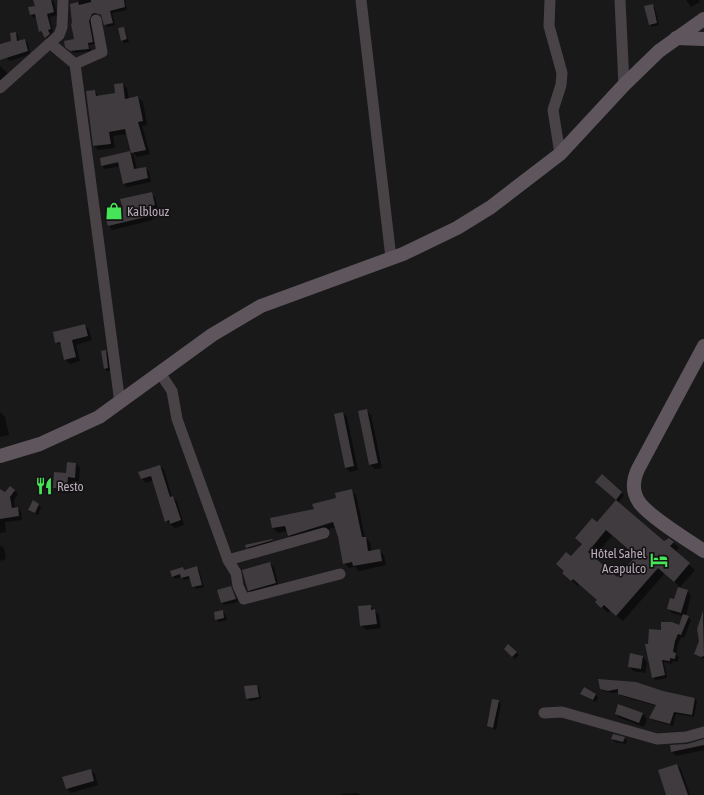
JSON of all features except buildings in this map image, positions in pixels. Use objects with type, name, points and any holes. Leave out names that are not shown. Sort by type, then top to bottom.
[{"type":"main road","points":[[0,456],[40,444],[99,417],[212,335],[261,306],[391,258],[457,228],[491,207],[560,154],[642,67],[676,38],[704,21]]},
{"type":"main road","points":[[676,38],[704,39]]},
{"type":"main road","points":[[704,346],[638,470],[634,482],[636,496],[642,508],[704,551]]},
{"type":"street","points":[[0,88],[51,44],[59,35],[62,26],[63,0]]},
{"type":"street","points":[[361,0],[391,258]]},
{"type":"street","points":[[550,0],[549,26],[562,73],[561,85],[555,98],[553,110],[560,154]]},
{"type":"street","points":[[620,0],[624,85]]},
{"type":"street","points":[[75,64],[102,52],[96,20]]},
{"type":"street","points":[[51,44],[75,64],[120,403]]},
{"type":"street","points":[[160,373],[172,391],[178,419],[228,560],[236,573],[238,586],[244,599],[340,574]]},
{"type":"street","points":[[228,560],[324,533]]},
{"type":"street","points":[[544,713],[562,712],[657,739],[686,737],[704,732]]},
{"type":"place","name":"Kalblouz","points":[[114,211]]},
{"type":"place","name":"Resto","points":[[44,486]]},
{"type":"place","name":"Hôtel Sahel Acapulco","points":[[659,560]]}]
